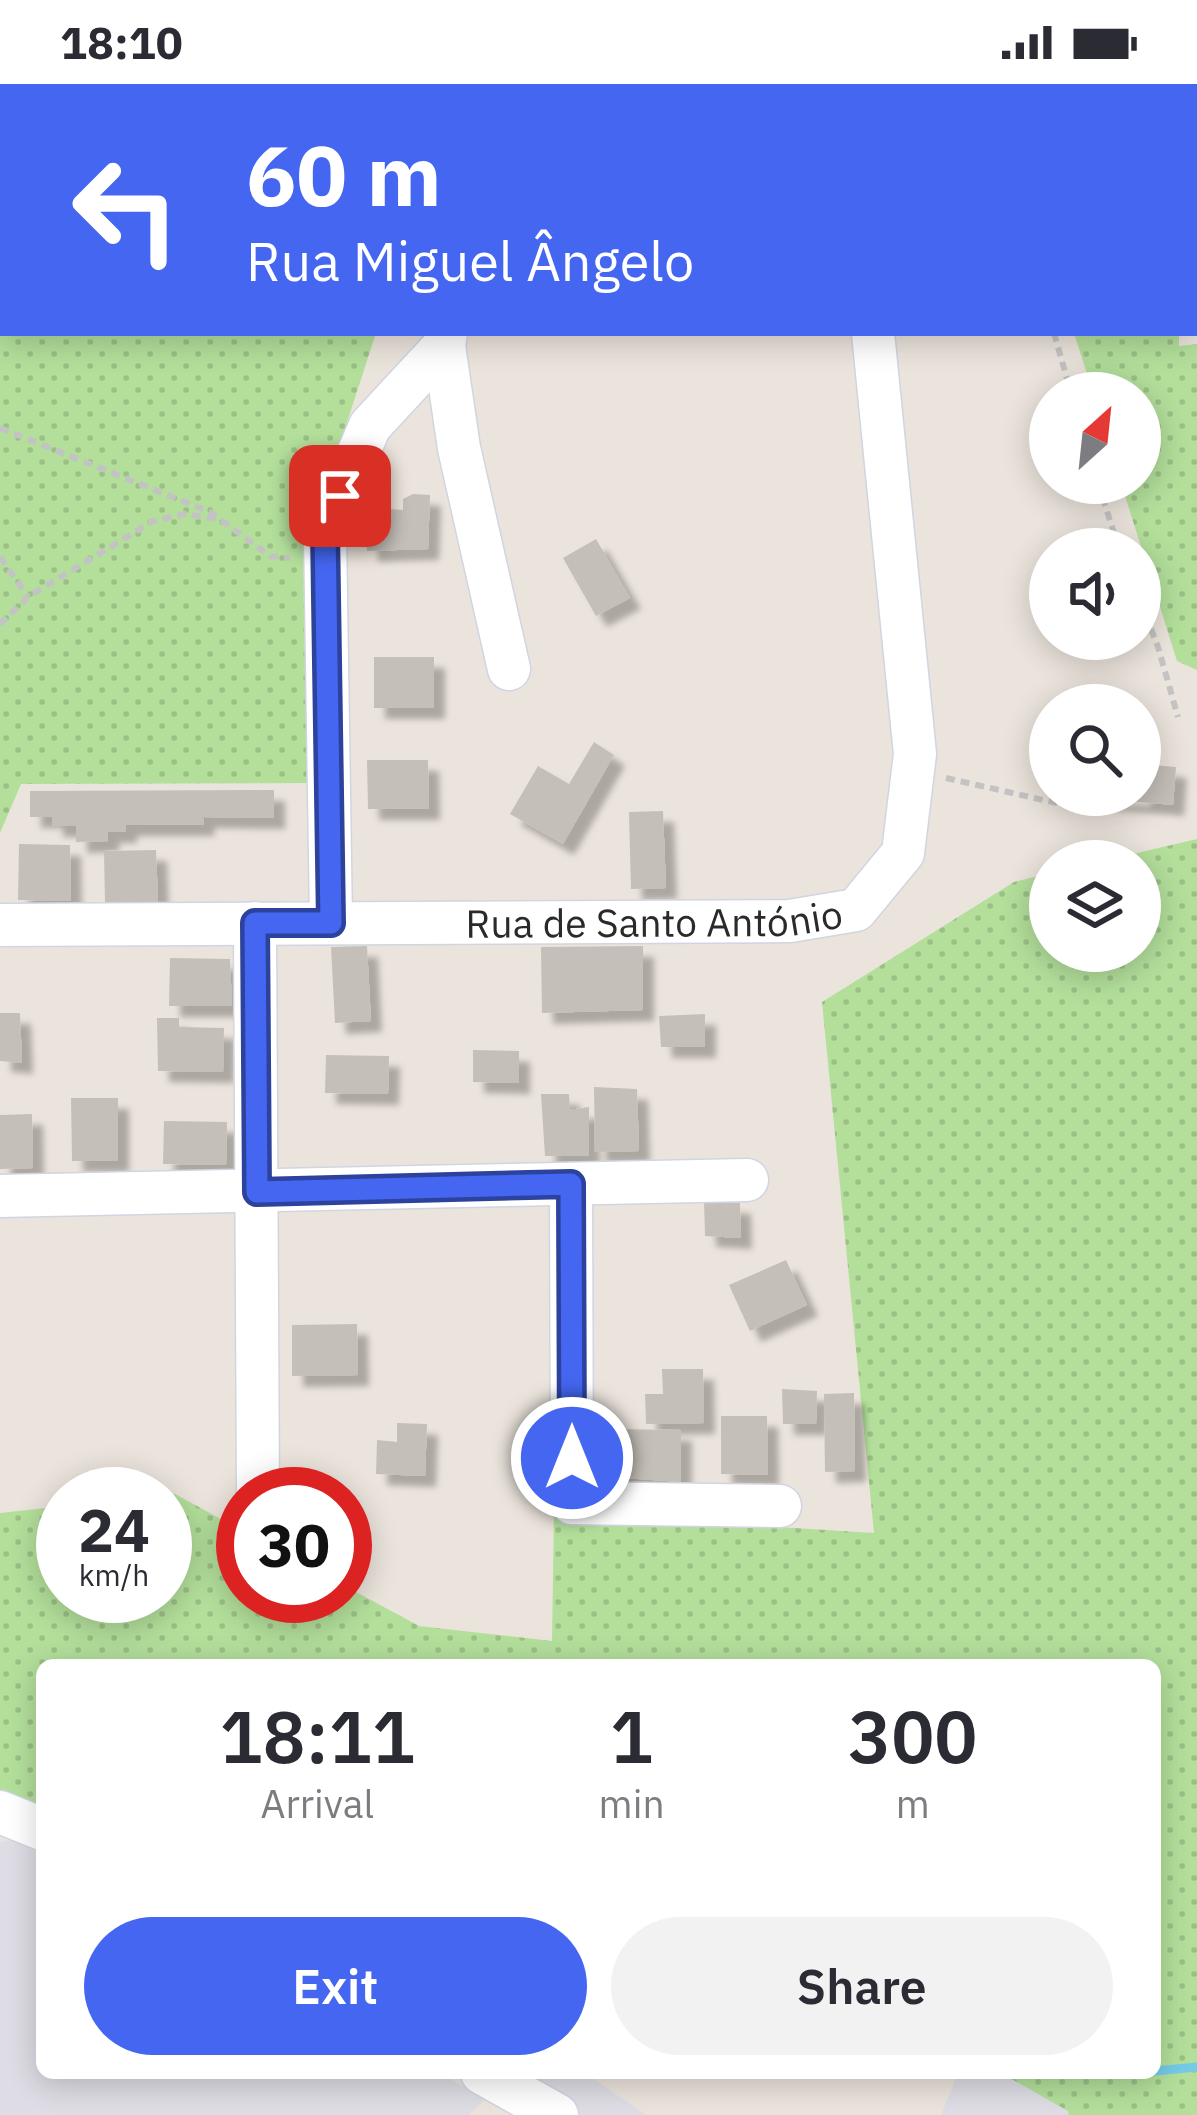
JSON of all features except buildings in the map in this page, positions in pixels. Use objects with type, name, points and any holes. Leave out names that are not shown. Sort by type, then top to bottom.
[{"type":"street","name":"Rua de Santo António","points":[[0,925],[790,921],[856,910],[903,853],[916,754],[873,336]]},
{"type":"street","points":[[331,923],[325,531],[370,426],[445,340]]},
{"type":"street","points":[[445,340],[459,448],[509,669]]},
{"type":"street","points":[[255,923],[258,1467]]},
{"type":"street","points":[[0,1196],[746,1180]]},
{"type":"street","points":[[571,1184],[572,1503],[780,1506]]},
{"type":"street","points":[[0,1812],[36,1827]]},
{"type":"street","points":[[493,2079],[556,2115]]},
{"type":"path","points":[[1055,336],[1065,372]]},
{"type":"path","points":[[0,428],[210,512],[270,556],[326,563]]},
{"type":"path","points":[[0,624],[28,597],[153,521],[185,514],[221,520]]},
{"type":"path","points":[[0,557],[28,597]]},
{"type":"path","points":[[1161,658],[1178,717]]},
{"type":"path","points":[[913,771],[1029,796]]},
{"type":"shaded area","points":[[13,1839],[36,1852],[36,2079],[450,2079],[485,2099],[468,2115],[0,2115],[0,1842]]},
{"type":"shaded area","points":[[531,2079],[594,2079],[646,2115],[582,2115]]},
{"type":"shaded area","points":[[956,2079],[1012,2079],[1069,2111],[1069,2115],[941,2115]]},
{"type":"green space","points":[[0,336],[375,336],[316,518],[315,783],[21,784],[0,833]]},
{"type":"green space","points":[[1075,336],[1179,336],[1179,346],[1197,344],[1197,670],[1177,661],[1161,610],[1161,528],[1135,528],[1128,504],[1161,504],[1161,372],[1086,372]]},
{"type":"green space","points":[[1197,839],[1197,2115],[1069,2115],[1012,2079],[1161,2079],[1161,1659],[36,1659],[36,1805],[0,1793],[0,1513],[36,1509],[36,1623],[192,1623],[192,1503],[216,1516],[216,1623],[372,1623],[372,1601],[419,1626],[552,1641],[554,1513],[874,1533],[822,1002],[1014,882],[1029,878],[1029,972],[1161,972],[1161,847]]},
{"type":"waterway","points":[[1161,2070],[1197,2067]]},
{"type":"route","points":[[340,496],[325,531],[331,923],[255,923],[257,1192],[571,1184],[572,1458]]}]
